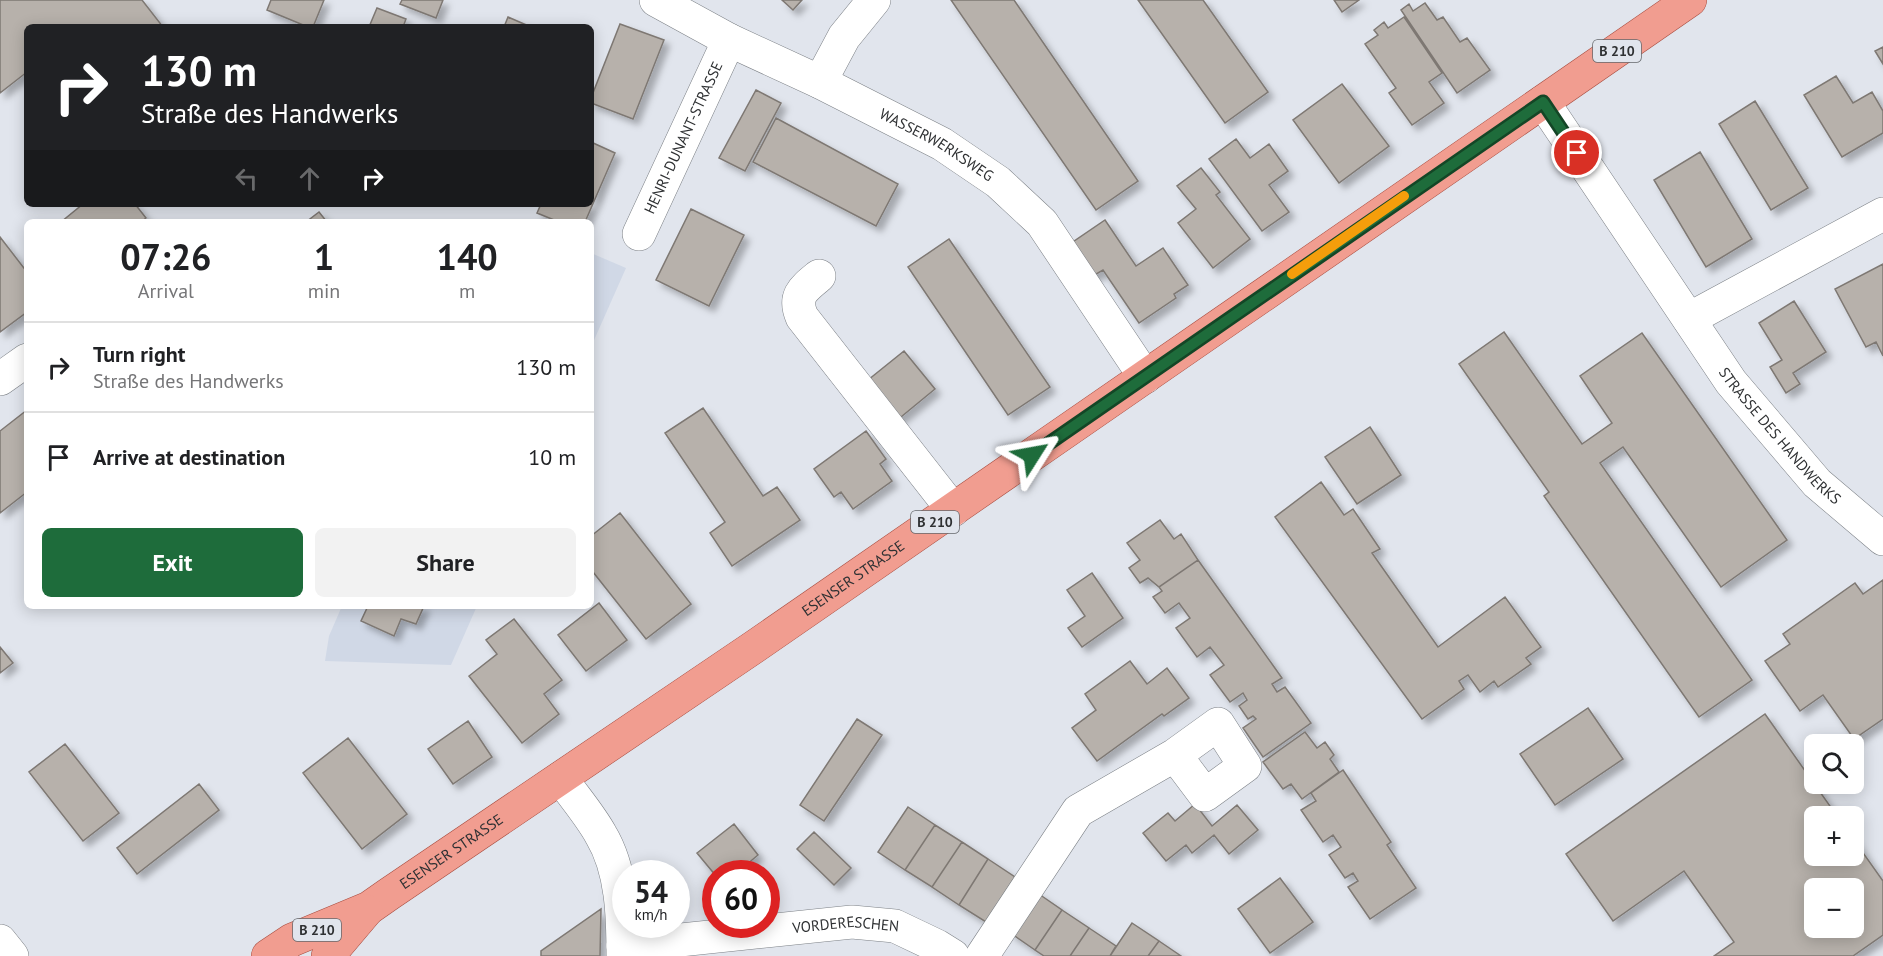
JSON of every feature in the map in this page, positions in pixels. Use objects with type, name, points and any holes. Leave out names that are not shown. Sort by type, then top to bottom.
[{"type":"main road","name":"ESENSER STRASSE","points":[[268,956],[292,940],[369,908],[953,510],[1690,0]]},
{"type":"main road","name":"ESENSER STRASSE","points":[[328,956],[369,908]]},
{"type":"street","name":"WASSERWERKSWEG","points":[[656,0],[729,40],[820,82],[942,144],[998,182],[1042,223],[1145,377]]},
{"type":"street","points":[[820,82],[844,38],[874,0]]},
{"type":"street","name":"HENRI-DUNANT-STRASSE","points":[[639,234],[729,40]]},
{"type":"street","name":"STRASSE DES HANDWERKS","points":[[1543,102],[1731,382],[1817,483],[1883,539]]},
{"type":"street","points":[[1689,319],[1883,214]]},
{"type":"street","points":[[819,276],[806,287],[798,299],[798,308],[802,317],[953,510]]},
{"type":"street","points":[[0,380],[24,362]]},
{"type":"street","points":[[982,956],[1078,811],[1175,755]]},
{"type":"street","points":[[561,778],[602,836],[607,848],[620,886],[623,951]]},
{"type":"street","name":"VORDERESCHEN","points":[[623,951],[852,922],[895,926],[953,956]]},
{"type":"street","points":[[0,941],[12,956]]},
{"type":"shaded area","points":[[594,254],[626,268],[594,340]]},
{"type":"shaded area","points":[[341,609],[476,609],[451,665],[325,661],[329,636]]},
{"type":"building","points":[[0,0],[142,0],[161,24],[24,24],[24,74],[0,93]]},
{"type":"building","points":[[271,0],[324,0],[314,24],[301,24],[267,10]]},
{"type":"building","points":[[402,0],[443,0],[436,18],[400,4]]},
{"type":"building","points":[[782,0],[802,0],[793,10]]},
{"type":"building","points":[[951,0],[1014,0],[1138,181],[1096,210]]},
{"type":"building","points":[[1138,0],[1203,0],[1268,92],[1225,123]]},
{"type":"building","points":[[1334,0],[1359,0],[1342,12]]},
{"type":"building","points":[[1425,3],[1437,20],[1443,17],[1460,42],[1467,38],[1490,70],[1457,93],[1401,10],[1409,4],[1413,11]]},
{"type":"building","points":[[377,8],[406,19],[404,24],[370,24]]},
{"type":"building","points":[[508,17],[524,24],[505,24]]},
{"type":"building","points":[[1404,17],[1442,73],[1429,82],[1444,103],[1412,125],[1389,93],[1396,88],[1365,44],[1378,35],[1374,30],[1384,22],[1388,28]]},
{"type":"building","points":[[620,24],[664,40],[633,119],[594,104],[594,90]]},
{"type":"building","points":[[1883,47],[1883,64],[1875,51]]},
{"type":"building","points":[[1836,76],[1853,103],[1872,92],[1883,111],[1883,133],[1842,157],[1804,95]]},
{"type":"building","points":[[1342,84],[1389,146],[1339,183],[1293,120]]},
{"type":"building","points":[[756,90],[781,103],[745,171],[719,158]]},
{"type":"building","points":[[1755,101],[1808,188],[1771,210],[1719,124]]},
{"type":"building","points":[[776,118],[898,184],[876,226],[753,162]]},
{"type":"building","points":[[1236,139],[1250,158],[1269,144],[1288,171],[1269,185],[1289,212],[1262,231],[1209,159]]},
{"type":"building","points":[[594,143],[615,153],[594,201]]},
{"type":"building","points":[[1700,152],[1752,239],[1706,267],[1654,180]]},
{"type":"building","points":[[1201,168],[1220,192],[1216,195],[1250,239],[1213,268],[1178,223],[1196,209],[1177,186]]},
{"type":"building","points":[[79,207],[137,207],[146,218],[145,219],[65,219]]},
{"type":"building","points":[[540,207],[592,207],[586,219],[552,219],[537,213]]},
{"type":"building","points":[[691,209],[744,235],[709,306],[656,280]]},
{"type":"building","points":[[319,212],[325,219],[310,219]]},
{"type":"building","points":[[1105,220],[1136,266],[1163,248],[1188,285],[1174,294],[1176,298],[1139,323],[1103,270],[1086,280],[1064,248]]},
{"type":"building","points":[[0,237],[24,268],[24,314],[0,332]]},
{"type":"building","points":[[949,239],[1050,387],[1008,415],[908,267]]},
{"type":"building","points":[[1883,264],[1883,356],[1876,342],[1866,347],[1835,289]]},
{"type":"building","points":[[1794,301],[1826,352],[1793,373],[1800,384],[1786,393],[1770,367],[1782,360],[1759,323]]},
{"type":"building","points":[[1504,332],[1582,444],[1612,423],[1580,376],[1642,333],[1787,540],[1721,587],[1623,447],[1600,463],[1752,680],[1699,717],[1544,496],[1549,492],[1459,364]]},
{"type":"building","points":[[904,351],[935,389],[890,426],[858,388]]},
{"type":"building","points":[[703,408],[763,496],[777,487],[800,520],[732,566],[710,533],[725,522],[665,433]]},
{"type":"building","points":[[24,412],[24,494],[0,513],[0,431]]},
{"type":"building","points":[[1370,427],[1401,475],[1357,504],[1325,457]]},
{"type":"building","points":[[866,431],[886,459],[880,464],[892,481],[853,509],[841,492],[834,497],[814,469]]},
{"type":"building","points":[[1321,482],[1344,515],[1353,509],[1380,549],[1372,553],[1438,647],[1505,597],[1541,647],[1526,658],[1531,664],[1498,687],[1494,681],[1480,692],[1468,675],[1459,681],[1464,689],[1422,719],[1275,517]]},
{"type":"building","points":[[620,513],[691,604],[646,639],[594,573],[594,534]]},
{"type":"building","points":[[1160,520],[1174,539],[1181,534],[1198,560],[1159,587],[1148,578],[1140,583],[1129,568],[1140,560],[1127,543]]},
{"type":"building","points":[[1198,560],[1282,678],[1272,684],[1277,692],[1285,687],[1311,723],[1263,757],[1243,728],[1256,719],[1253,716],[1248,719],[1239,706],[1247,700],[1243,693],[1230,702],[1210,675],[1224,665],[1210,647],[1197,657],[1176,628],[1190,618],[1179,603],[1165,613],[1153,597],[1162,591],[1159,587]]},
{"type":"building","points":[[1092,573],[1123,618],[1082,647],[1068,628],[1085,616],[1067,590]]},
{"type":"building","points":[[1883,580],[1883,719],[1861,734],[1850,734],[1823,695],[1800,711],[1765,661],[1790,644],[1783,634],[1855,583],[1863,594]]},
{"type":"building","points":[[599,603],[627,640],[586,671],[558,635]]},
{"type":"building","points":[[367,609],[423,609],[416,624],[401,619],[394,636],[361,621]]},
{"type":"building","points":[[514,619],[562,680],[544,694],[559,714],[522,743],[469,676],[497,654],[486,640]]},
{"type":"building","points":[[0,647],[13,663],[0,673]]},
{"type":"building","points":[[1130,661],[1147,684],[1167,668],[1189,698],[1164,716],[1162,714],[1097,761],[1072,728],[1096,710],[1085,694]]},
{"type":"building","points":[[1588,708],[1623,759],[1555,805],[1520,754]]},
{"type":"building","points":[[1765,714],[1804,769],[1804,794],[1821,794],[1830,806],[1804,806],[1804,866],[1864,866],[1864,854],[1883,881],[1883,935],[1853,956],[1714,956],[1734,942],[1684,871],[1613,921],[1566,854]]},
{"type":"building","points":[[857,719],[882,735],[824,821],[800,805]]},
{"type":"building","points":[[468,721],[492,757],[453,784],[428,749]]},
{"type":"building","points":[[1305,732],[1317,748],[1325,742],[1334,755],[1330,759],[1339,772],[1302,799],[1291,784],[1283,789],[1263,762]]},
{"type":"building","points":[[348,738],[407,814],[362,849],[303,773]]},
{"type":"building","points":[[65,744],[119,813],[83,841],[29,772]]},
{"type":"building","points":[[1343,770],[1391,842],[1387,845],[1416,888],[1370,919],[1348,887],[1358,881],[1353,873],[1345,878],[1329,855],[1341,847],[1333,835],[1323,842],[1301,810],[1316,801],[1311,793]]},
{"type":"building","points":[[199,784],[219,810],[137,874],[117,848]]},
{"type":"building","points":[[1195,804],[1212,826],[1237,805],[1258,830],[1229,854],[1214,835],[1192,853],[1186,845],[1166,861],[1143,833],[1168,813],[1175,821]]},
{"type":"building","points":[[908,807],[935,825],[905,870],[878,852]]},
{"type":"building","points":[[734,824],[758,855],[752,860],[703,860],[697,853]]},
{"type":"building","points":[[935,825],[962,842],[932,887],[905,870]]},
{"type":"building","points":[[814,832],[851,868],[834,885],[797,849]]},
{"type":"building","points":[[962,842],[988,859],[959,905],[932,887]]},
{"type":"building","points":[[988,859],[1015,877],[986,922],[959,905]]},
{"type":"building","points":[[1280,878],[1313,922],[1270,953],[1238,909]]},
{"type":"building","points":[[1036,892],[1062,910],[1035,950],[1009,932]]},
{"type":"building","points":[[601,909],[600,956],[541,956],[541,951]]},
{"type":"building","points":[[1062,910],[1089,928],[1070,956],[1044,956],[1035,950]]},
{"type":"building","points":[[1132,923],[1159,941],[1148,956],[1110,956]]},
{"type":"building","points":[[1089,928],[1116,946],[1110,956],[1070,956]]},
{"type":"building","points":[[1159,941],[1181,956],[1148,956]]},
{"type":"slow traffic","points":[[1292,274],[1404,196]]},
{"type":"route","points":[[1032,455],[1543,102],[1577,153]]}]
